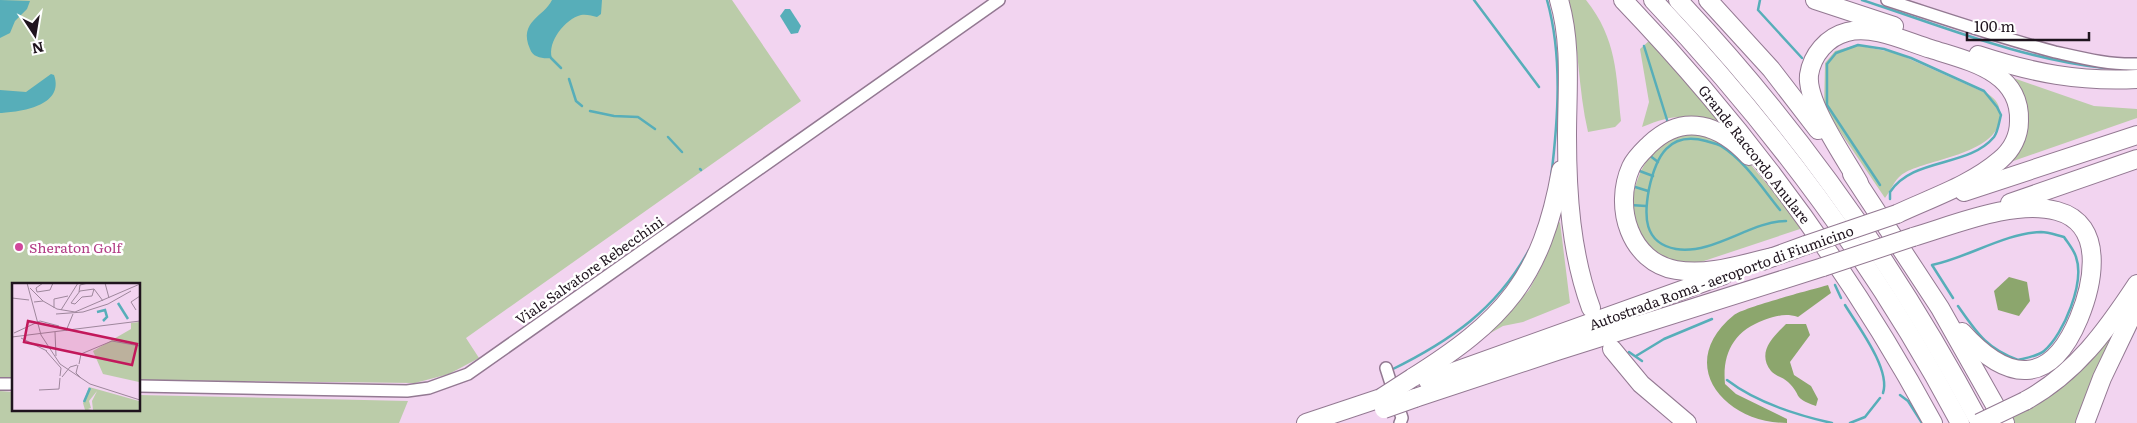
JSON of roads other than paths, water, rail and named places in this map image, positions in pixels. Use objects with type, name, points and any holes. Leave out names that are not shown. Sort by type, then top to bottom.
[{"type":"highway","points":[[1559,0],[1567,49],[1567,137],[1575,251],[1581,279],[1591,308]]},
{"type":"highway","name":"Grande Raccordo Anulare","points":[[1623,0],[1691,73],[1750,144],[1812,226],[1857,292],[1934,423]]},
{"type":"highway","name":"Grande Raccordo Anulare","points":[[1653,0],[1734,89],[1823,203],[1893,308],[1960,423]]},
{"type":"highway","points":[[1678,0],[1749,78],[1839,195],[1897,280],[1942,354],[1980,423],[2025,401],[2056,382],[2079,362],[2103,333],[2137,284]]},
{"type":"highway","points":[[1708,0],[1771,69],[1859,183]]},
{"type":"highway","points":[[1815,0],[2034,72],[2083,79],[2137,79]]},
{"type":"highway","points":[[1897,214],[1981,173],[2000,161],[2010,150],[2017,136],[2019,113],[2013,94],[1998,75],[1975,63],[1877,32],[1849,31],[1829,41],[1818,52],[1811,66],[1810,93],[1816,108],[1859,183],[1940,308],[2005,423]]},
{"type":"highway","points":[[1773,257],[1730,267],[1692,271],[1670,269],[1650,260],[1634,243],[1625,216],[1627,181],[1636,158],[1653,141],[1668,131],[1692,125],[1713,129],[1744,151],[1812,226]]},
{"type":"highway","name":"Autostrada Roma - aeroporto di Fiumicino","points":[[1343,423],[1413,388],[1806,245],[2137,135]]},
{"type":"highway","points":[[1413,388],[1484,328],[1504,306],[1524,278],[1534,261],[1552,215],[1567,137]]},
{"type":"highway","name":"Autostrada Roma - aeroporto di Fiumicino","points":[[1413,388],[1557,350],[1823,267],[2137,159]]},
{"type":"highway","points":[[1913,237],[2007,211],[2037,208],[2056,210],[2069,216],[2080,226],[2088,240],[2092,255],[2092,274],[2080,314],[2062,350],[2042,366],[2020,370],[1998,363],[1978,349],[1940,308]]},
{"type":"highway","points":[[2085,423],[2102,378],[2137,305]]},
{"type":"highway","points":[[1612,349],[1641,384],[1687,423]]},
{"type":"highway","name":"Autostrada Roma - aeroporto di Fiumicino","points":[[1306,423],[1383,403]]},
{"type":"street","name":"Viale Salvatore Rebecchini","points":[[140,386],[407,391],[436,386],[468,374],[998,0]]},
{"type":"street","points":[[1887,0],[2025,44],[2090,60],[2122,65],[2137,64]]},
{"type":"street","points":[[1386,368],[1402,418],[1400,423]]},
{"type":"water","points":[[0,0],[30,1],[27,9],[15,21],[10,33],[0,38]]},
{"type":"water","points":[[552,0],[602,0],[601,14],[597,17],[581,15],[569,21],[555,38],[552,45],[552,58],[542,58],[531,52],[527,40],[527,32],[534,20]]},
{"type":"water","points":[[785,9],[790,9],[801,26],[798,33],[791,34],[780,16]]},
{"type":"water","points":[[51,74],[54,75],[56,85],[53,94],[47,100],[29,109],[0,113],[0,90],[26,92]]},
{"type":"waterway","points":[[1474,0],[1539,87]]},
{"type":"waterway","points":[[1547,0],[1555,44],[1558,89],[1556,134],[1551,178]]},
{"type":"waterway","points":[[1760,0],[1758,10],[1802,58]]},
{"type":"waterway","points":[[1862,0],[1952,31],[2012,49],[2074,64],[2105,68]]},
{"type":"waterway","points":[[1880,185],[1827,105],[1827,64],[1836,53],[1858,45],[1884,49],[1911,58],[1984,91],[2001,115],[1994,137],[1983,147],[1970,154],[1912,173],[1900,181],[1890,192],[1890,199]]},
{"type":"waterway","points":[[1644,46],[1668,123]]},
{"type":"waterway","points":[[551,58],[561,68]]},
{"type":"waterway","points":[[569,79],[576,101],[582,106]]},
{"type":"waterway","points":[[590,111],[614,116],[638,117],[655,129]]},
{"type":"waterway","points":[[668,137],[682,152]]},
{"type":"waterway","points":[[1780,210],[1753,175],[1730,152],[1717,144],[1693,139],[1674,143],[1660,157],[1652,177],[1646,208],[1648,227],[1657,241],[1665,246],[1676,249],[1690,250],[1704,247],[1759,226],[1786,221]]},
{"type":"waterway","points":[[1649,155],[1658,162]]},
{"type":"waterway","points":[[1637,170],[1653,176]]},
{"type":"waterway","points":[[1632,186],[1648,191]]},
{"type":"waterway","points":[[1630,205],[1646,206]]},
{"type":"waterway","points":[[1953,298],[1932,265],[2027,233],[2041,232],[2064,237],[2075,254],[2078,280],[2071,307],[2059,333],[2044,351],[2039,354],[2018,360],[1998,350],[1983,339],[1958,306]]},
{"type":"waterway","points":[[1391,370],[1433,347],[1470,321],[1502,290],[1529,250]]},
{"type":"waterway","points":[[1835,285],[1841,298]]},
{"type":"waterway","points":[[1845,305],[1878,360],[1884,383],[1883,393]]},
{"type":"waterway","points":[[1636,356],[1664,339],[1712,319]]},
{"type":"waterway","points":[[1629,352],[1642,361]]},
{"type":"waterway","points":[[1727,380],[1764,402],[1832,423]]},
{"type":"waterway","points":[[1900,395],[1908,401],[1922,423]]},
{"type":"waterway","points":[[1850,423],[1865,417],[1880,398]]},
{"type":"place","name":"Sheraton Golf","points":[[19,247]]}]
